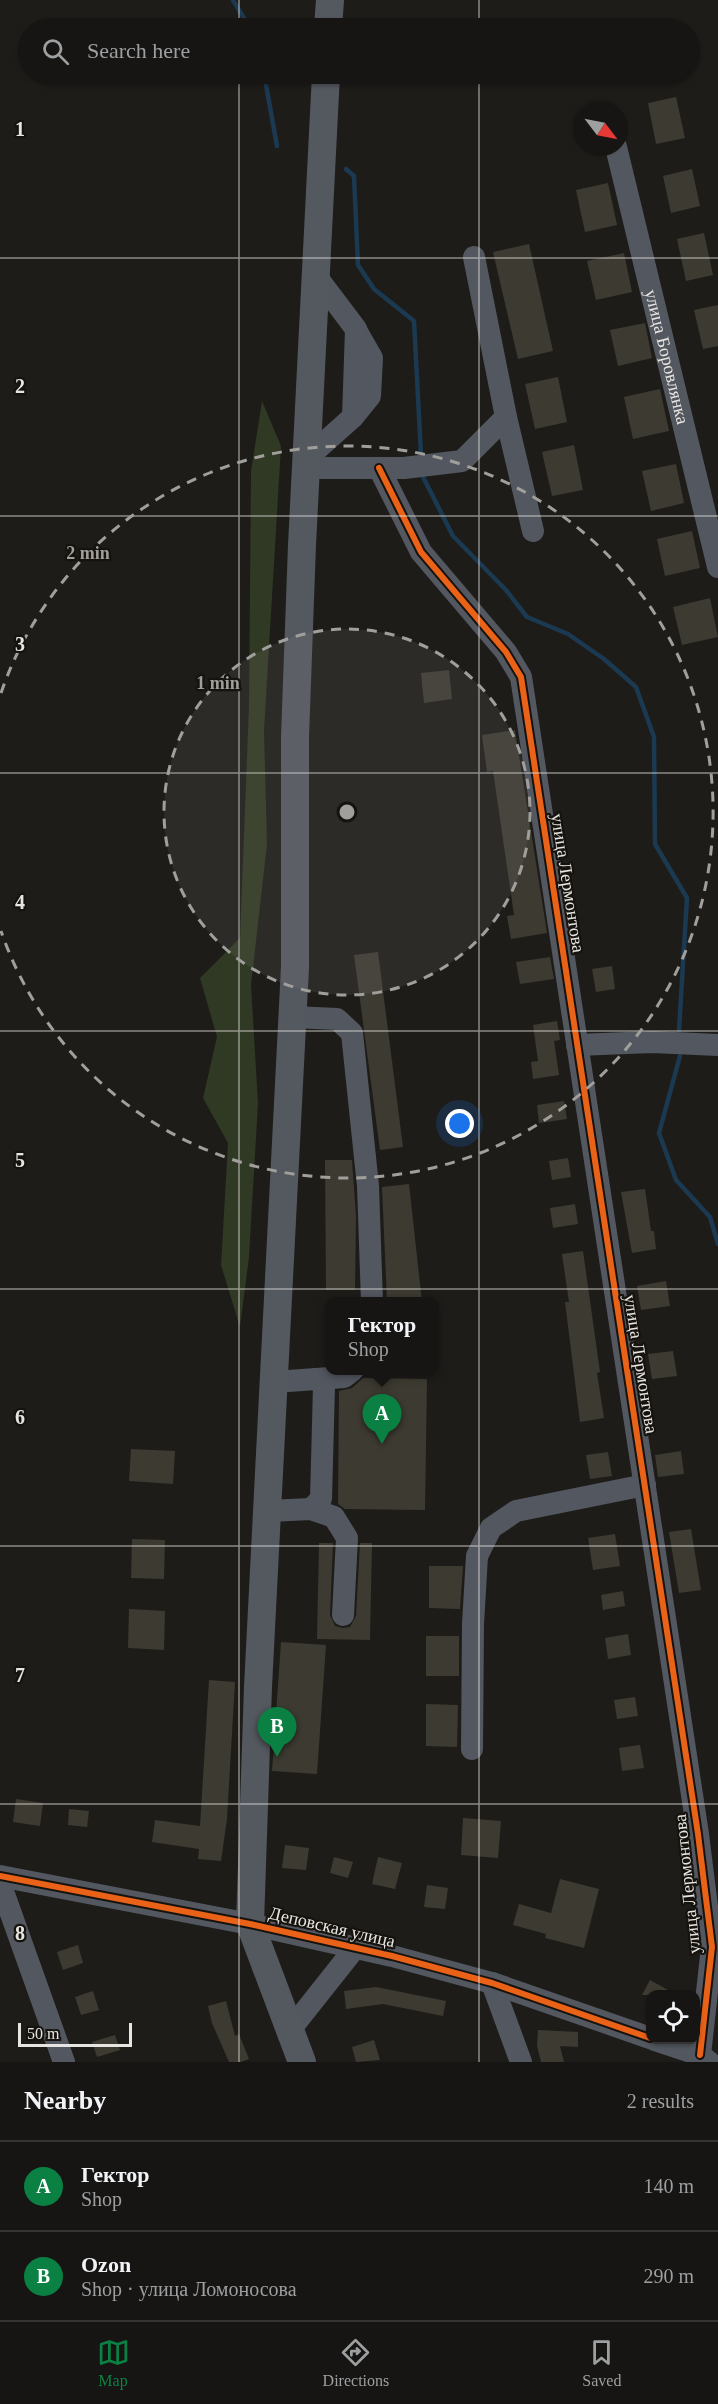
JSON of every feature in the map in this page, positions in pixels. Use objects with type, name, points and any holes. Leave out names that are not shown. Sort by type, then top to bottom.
[{"type":"main road","points":[[329,18],[330,0]]},
{"type":"main road","points":[[302,2062],[250,1924],[258,1687],[293,1017],[295,737],[326,84]]},
{"type":"street","name":"улица Боровлянка","points":[[618,156],[718,567]]},
{"type":"street","points":[[474,257],[506,417],[533,531]]},
{"type":"street","points":[[306,463],[352,417],[356,329],[316,276]]},
{"type":"street","points":[[306,463],[404,468],[462,460],[506,417]]},
{"type":"street","name":"улица Лермонтова","points":[[379,468],[421,552],[506,652],[521,677],[696,1822],[712,1947],[704,2059]]},
{"type":"street","points":[[293,1017],[337,1019],[352,1033],[368,1186],[372,1297]]},
{"type":"street","points":[[578,1045],[652,1042],[712,1046]]},
{"type":"street","points":[[274,1382],[347,1375]]},
{"type":"street","points":[[311,1509],[321,1500],[324,1386],[316,1379]]},
{"type":"street","points":[[472,1749],[472,1624],[477,1556],[491,1528],[516,1511],[645,1485]]},
{"type":"street","points":[[267,1510],[311,1509],[334,1517],[347,1538],[344,1615]]},
{"type":"street","name":"Деповская улица","points":[[0,1876],[250,1924],[355,1948],[492,1983],[646,2036]]},
{"type":"street","points":[[0,1883],[64,2062]]},
{"type":"street","points":[[290,2030],[355,1948]]},
{"type":"street","points":[[492,1983],[521,2062]]},
{"type":"street","points":[[665,2044],[704,2059]]},
{"type":"green space","points":[[262,401],[281,446],[264,731],[267,844],[251,985],[258,1103],[249,1257],[240,1327],[221,1265],[228,1143],[203,1098],[217,1037],[200,978],[240,938],[249,705],[251,471]]},
{"type":"building","points":[[676,97],[685,138],[656,144],[648,103]]},
{"type":"building","points":[[692,169],[700,206],[671,213],[663,176]]},
{"type":"building","points":[[608,183],[617,225],[585,232],[576,190]]},
{"type":"building","points":[[704,233],[713,275],[686,281],[677,239]]},
{"type":"building","points":[[529,244],[553,351],[518,359],[493,252]]},
{"type":"building","points":[[624,253],[632,292],[596,300],[587,261]]},
{"type":"building","points":[[718,305],[718,346],[703,349],[694,310]]},
{"type":"building","points":[[645,323],[652,358],[618,366],[610,330]]},
{"type":"building","points":[[558,377],[567,422],[535,429],[525,384]]},
{"type":"building","points":[[660,389],[669,431],[633,439],[624,397]]},
{"type":"building","points":[[574,445],[583,490],[552,496],[542,452]]},
{"type":"building","points":[[676,464],[684,503],[651,511],[642,471]]},
{"type":"building","points":[[692,531],[700,568],[665,576],[657,539]]},
{"type":"building","points":[[710,598],[718,637],[682,645],[673,607]]},
{"type":"building","points":[[449,670],[452,699],[424,703],[421,673]]},
{"type":"building","points":[[515,730],[547,933],[511,939],[507,916],[514,915],[493,771],[487,772],[482,735]]},
{"type":"building","points":[[378,952],[403,1147],[380,1150],[354,955]]},
{"type":"building","points":[[550,957],[554,979],[520,984],[516,962]]},
{"type":"building","points":[[612,966],[615,989],[596,992],[592,969]]},
{"type":"building","points":[[557,1021],[560,1040],[554,1041],[559,1075],[533,1079],[531,1062],[538,1061],[533,1025]]},
{"type":"building","points":[[564,1101],[567,1119],[539,1123],[537,1105]]},
{"type":"building","points":[[568,1158],[571,1177],[552,1180],[549,1161]]},
{"type":"building","points":[[325,1160],[352,1160],[356,1216],[355,1290],[326,1290]]},
{"type":"building","points":[[409,1184],[421,1297],[387,1297],[382,1187]]},
{"type":"building","points":[[645,1189],[656,1249],[632,1253],[621,1192]]},
{"type":"building","points":[[575,1204],[578,1224],[553,1228],[550,1208]]},
{"type":"building","points":[[583,1251],[604,1418],[580,1422],[565,1302],[569,1302],[562,1254]]},
{"type":"building","points":[[666,1281],[670,1306],[641,1310],[637,1286]]},
{"type":"building","points":[[673,1351],[677,1376],[652,1379],[648,1354]]},
{"type":"building","points":[[363,1378],[427,1379],[425,1510],[345,1509],[338,1504],[339,1391],[352,1388]]},
{"type":"building","points":[[131,1449],[175,1451],[173,1484],[129,1481]]},
{"type":"building","points":[[681,1451],[684,1474],[658,1477],[655,1455]]},
{"type":"building","points":[[608,1452],[612,1476],[590,1479],[586,1455]]},
{"type":"building","points":[[691,1529],[701,1590],[679,1593],[669,1532]]},
{"type":"building","points":[[615,1534],[620,1566],[593,1570],[588,1538]]},
{"type":"building","points":[[132,1539],[165,1540],[164,1579],[131,1578]]},
{"type":"building","points":[[319,1543],[333,1543],[330,1615],[335,1626],[343,1628],[350,1627],[356,1616],[360,1543],[372,1543],[370,1640],[317,1639]]},
{"type":"building","points":[[429,1566],[463,1566],[460,1609],[429,1608]]},
{"type":"building","points":[[623,1591],[625,1606],[603,1610],[601,1595]]},
{"type":"building","points":[[129,1609],[165,1611],[164,1650],[128,1648]]},
{"type":"building","points":[[628,1634],[631,1655],[608,1659],[605,1638]]},
{"type":"building","points":[[426,1636],[459,1636],[459,1676],[426,1676]]},
{"type":"building","points":[[281,1642],[326,1645],[317,1774],[272,1771]]},
{"type":"building","points":[[209,1680],[235,1682],[227,1819],[221,1861],[198,1859],[199,1849],[152,1842],[155,1820],[200,1826]]},
{"type":"building","points":[[635,1697],[638,1716],[617,1719],[614,1700]]},
{"type":"building","points":[[426,1704],[458,1705],[457,1747],[426,1746]]},
{"type":"building","points":[[640,1745],[644,1768],[622,1771],[619,1748]]},
{"type":"building","points":[[16,1799],[43,1803],[40,1826],[13,1822]]},
{"type":"building","points":[[69,1809],[89,1811],[87,1827],[68,1825]]},
{"type":"building","points":[[463,1818],[501,1821],[498,1858],[461,1855]]},
{"type":"building","points":[[285,1845],[309,1848],[306,1870],[282,1868]]},
{"type":"building","points":[[334,1857],[353,1862],[348,1878],[330,1873]]},
{"type":"building","points":[[378,1857],[402,1863],[395,1889],[372,1884]]},
{"type":"building","points":[[560,1879],[599,1889],[584,1948],[545,1938],[546,1934],[513,1925],[519,1904],[551,1913]]},
{"type":"building","points":[[427,1885],[448,1888],[445,1909],[424,1907]]},
{"type":"building","points":[[78,1945],[83,1963],[63,1970],[57,1952]]},
{"type":"building","points":[[650,1980],[668,1990],[646,1990],[646,1995],[642,1995]]},
{"type":"building","points":[[376,1987],[446,2001],[443,2016],[383,2004],[346,2009],[344,1991]]},
{"type":"building","points":[[93,1991],[99,2010],[81,2015],[75,1997]]},
{"type":"building","points":[[226,2001],[235,2036],[239,2034],[249,2059],[241,2062],[229,2062],[212,2023],[208,2006]]},
{"type":"building","points":[[538,2030],[578,2032],[578,2047],[560,2046],[564,2062],[541,2062],[537,2046]]},
{"type":"building","points":[[115,2035],[120,2050],[97,2057],[92,2042]]},
{"type":"building","points":[[374,2040],[380,2060],[356,2062],[352,2047]]},
{"type":"waterway","points":[[233,0],[244,18]]},
{"type":"waterway","points":[[266,84],[277,146]]},
{"type":"waterway","points":[[346,169],[354,176],[358,265],[374,289],[414,321],[421,455]]},
{"type":"waterway","points":[[422,475],[453,536],[506,590],[527,617],[568,634],[604,659],[636,687],[654,737],[655,844],[687,898],[679,1030]]},
{"type":"waterway","points":[[680,1056],[659,1133],[676,1180],[710,1217],[718,1244]]},
{"type":"cycle path","points":[[379,468],[421,552],[506,652],[521,677],[698,1834],[712,1947],[700,2055]]},
{"type":"cycle path","points":[[0,1876],[250,1924],[392,1956],[492,1983],[646,2037]]},
{"type":"place","name":"Гектор","points":[[382,1444]]},
{"type":"place","name":"Ozon","points":[[277,1757]]}]
